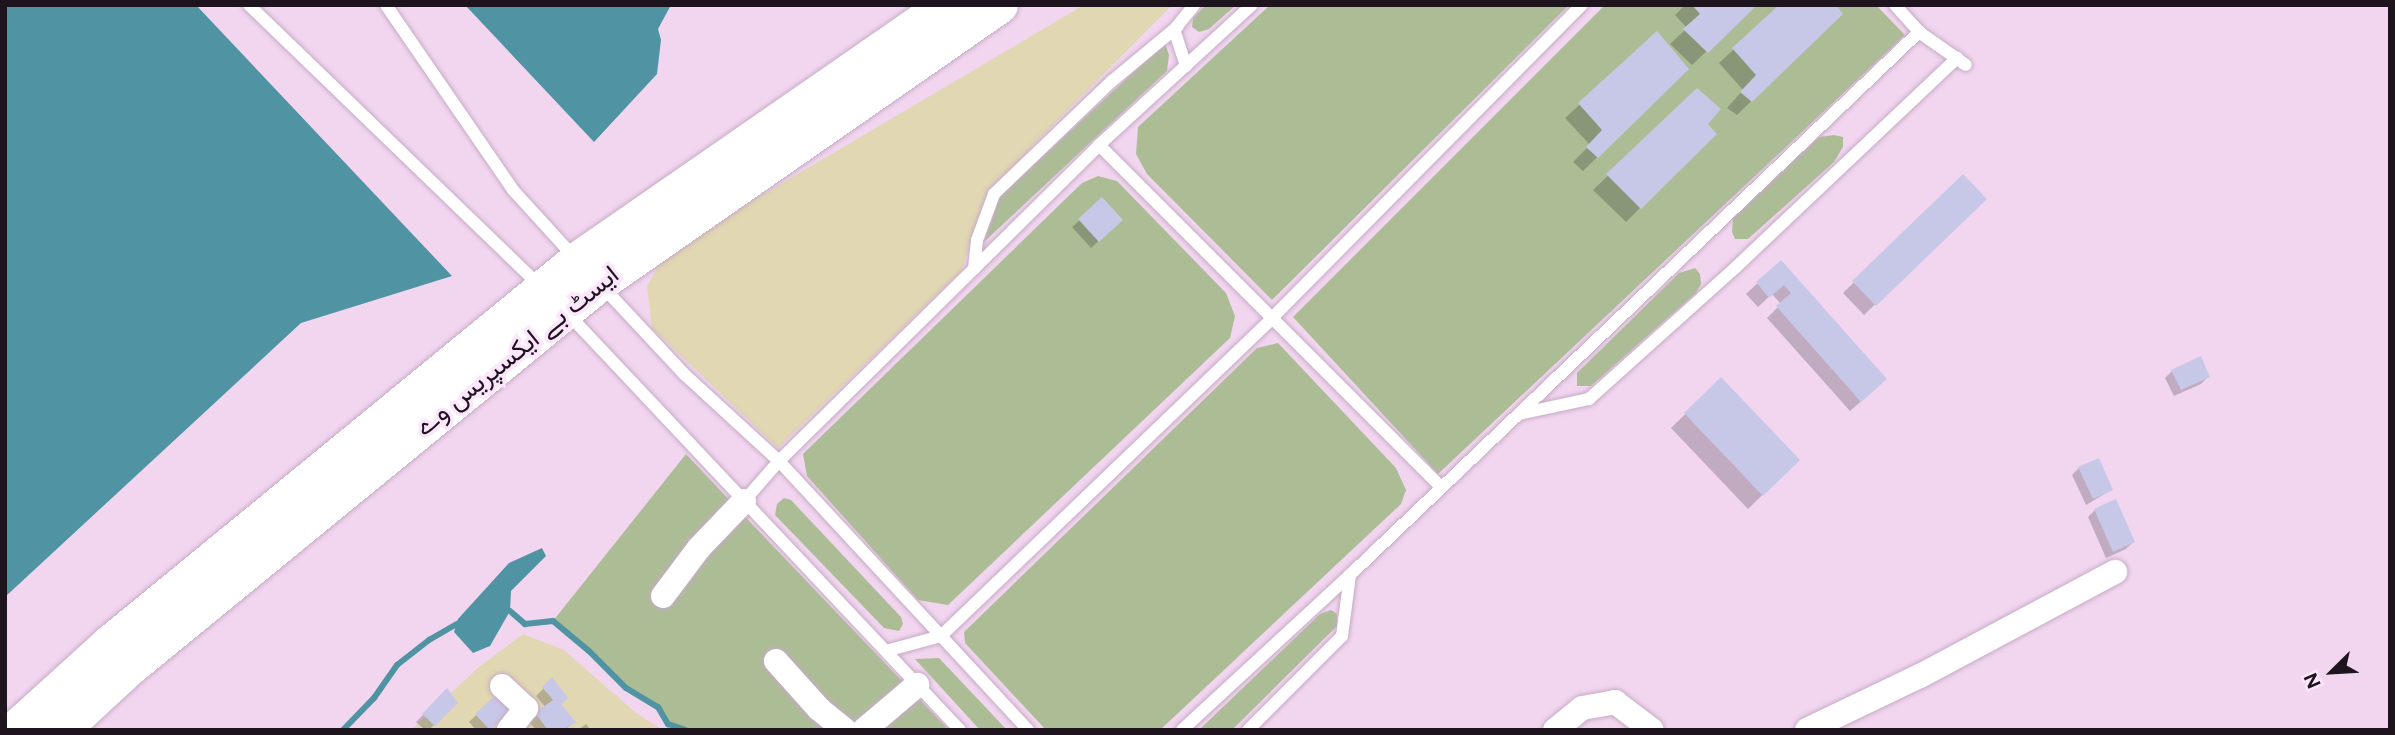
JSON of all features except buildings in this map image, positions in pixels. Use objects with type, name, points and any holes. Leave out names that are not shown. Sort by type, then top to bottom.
[{"type":"main road","name":"ایسٹ بے ایکسپریس وے","points":[[61,730],[139,659],[589,272],[948,5]]},
{"type":"main road","name":"ایسٹ بے ایکسپریس وے","points":[[589,272],[999,5]]},
{"type":"main road","name":"ایسٹ بے ایکسپریس وے","points":[[16,730],[112,643],[555,301]]},
{"type":"street","points":[[663,596],[699,548],[744,501]]},
{"type":"street","points":[[1807,730],[1922,675],[2115,572]]},
{"type":"street","points":[[776,661],[820,709],[845,730]]},
{"type":"street","points":[[864,730],[917,685]]},
{"type":"street","points":[[502,686],[526,708],[509,730]]},
{"type":"street","points":[[1555,730],[1582,708],[1615,702],[1653,730]]},
{"type":"lane","points":[[248,5],[555,301],[960,730]]},
{"type":"lane","points":[[386,5],[513,190],[684,374],[779,461],[1028,730]]},
{"type":"lane","points":[[1186,66],[1174,30],[1194,5]]},
{"type":"lane","points":[[744,501],[779,461],[1099,145],[1252,5]]},
{"type":"lane","points":[[886,651],[941,636],[1271,319],[1582,5]]},
{"type":"lane","points":[[1519,414],[1589,400],[1961,61],[1919,32],[1895,5]]},
{"type":"lane","points":[[974,269],[976,240],[994,194],[1112,81],[1177,27]]},
{"type":"lane","points":[[1182,730],[1350,575],[1919,32]]},
{"type":"lane","points":[[1099,145],[1441,487]]},
{"type":"lane","points":[[1248,730],[1342,636],[1350,575]]},
{"type":"green space","points":[[1206,5],[1236,5],[1209,29],[1199,32],[1192,27],[1193,18]]},
{"type":"green space","points":[[1270,5],[1569,5],[1272,300],[1147,174],[1136,154],[1138,127]]},
{"type":"green space","points":[[1605,5],[1876,5],[1905,35],[1438,474],[1293,317]]},
{"type":"green space","points":[[1165,43],[1169,55],[1167,71],[984,242],[1000,196]]},
{"type":"green space","points":[[1819,137],[1843,137],[1843,147],[1834,162],[1748,239],[1735,239],[1732,232],[1733,218]]},
{"type":"green space","points":[[1098,176],[1117,181],[1226,293],[1235,316],[1230,338],[948,605],[918,600],[807,476],[803,454],[1082,183]]},
{"type":"green space","points":[[1695,268],[1700,274],[1701,284],[1696,293],[1591,386],[1577,386],[1577,373],[1679,273]]},
{"type":"green space","points":[[1278,343],[1396,468],[1406,490],[1401,504],[1160,730],[1046,730],[965,643],[964,632],[1257,348]]},
{"type":"green space","points":[[686,454],[949,730],[685,730],[668,724],[658,707],[626,688],[589,651],[553,621]]},
{"type":"green space","points":[[784,498],[791,500],[901,617],[903,624],[899,631],[884,628],[775,515],[777,504]]},
{"type":"green space","points":[[1331,610],[1337,614],[1337,626],[1232,730],[1199,730],[1320,614]]},
{"type":"green space","points":[[939,658],[1007,730],[980,730],[915,659]]},
{"type":"sand","points":[[1084,5],[1172,5],[985,197],[962,270],[778,448],[652,328],[647,286],[667,251]]},
{"type":"sand","points":[[523,634],[564,650],[636,713],[663,730],[411,730],[479,667]]},
{"type":"water","points":[[5,5],[196,5],[452,276],[301,323],[5,597]]},
{"type":"water","points":[[465,5],[671,5],[658,29],[661,40],[657,74],[594,142]]},
{"type":"water","points":[[542,548],[546,556],[511,591],[510,611],[490,646],[473,653],[454,632],[458,619],[509,563]]},
{"type":"waterway","points":[[510,611],[525,624],[553,621],[589,651],[626,688],[658,707],[668,724],[685,730]]},
{"type":"waterway","points":[[343,730],[374,698],[397,665],[429,640],[457,624]]}]
